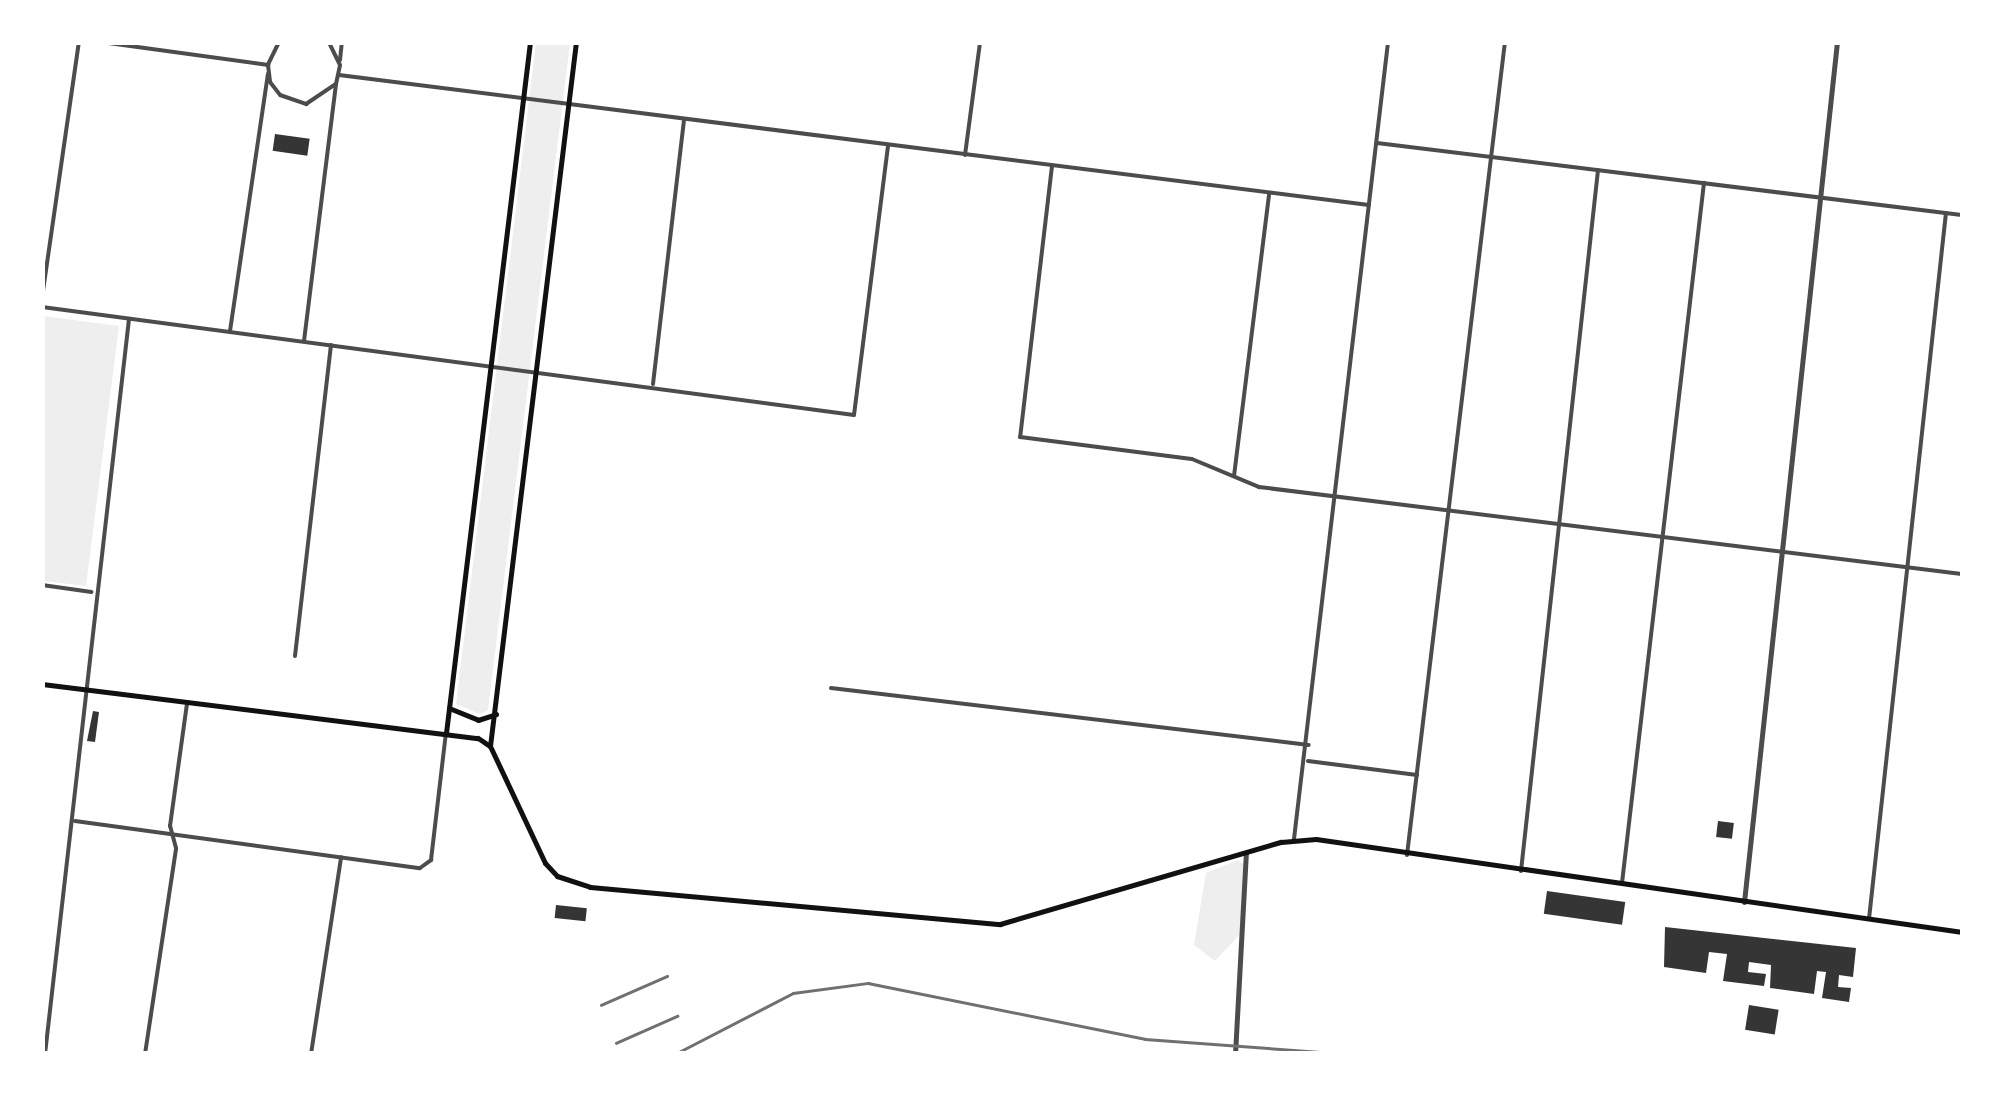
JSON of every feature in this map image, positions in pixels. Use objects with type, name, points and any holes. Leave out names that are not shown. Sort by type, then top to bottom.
[{"type":"main road","points":[[446,733],[530,42]]},
{"type":"main road","points":[[576,42],[490,746],[546,863],[556,876],[590,888],[1000,924],[1294,839],[1962,932]]},
{"type":"main road","points":[[42,684],[446,733],[490,746]]},
{"type":"main road","points":[[449,708],[478,720],[496,714]]},
{"type":"street","points":[[42,298],[79,42]]},
{"type":"street","points":[[102,42],[268,65]]},
{"type":"street","points":[[230,332],[268,65],[276,42]]},
{"type":"street","points":[[329,42],[340,65]]},
{"type":"street","points":[[304,341],[342,42]]},
{"type":"street","points":[[965,156],[980,42]]},
{"type":"street","points":[[1294,839],[1308,761],[1388,42]]},
{"type":"street","points":[[1407,855],[1505,42]]},
{"type":"street","points":[[1744,902],[1816,197],[1836,42]]},
{"type":"street","points":[[268,74],[280,96],[298,104],[321,100],[336,84]]},
{"type":"street","points":[[339,75],[1369,205]]},
{"type":"street","points":[[653,385],[684,121]]},
{"type":"street","points":[[1376,143],[1962,215]]},
{"type":"street","points":[[42,307],[653,385],[854,415],[888,146]]},
{"type":"street","points":[[1052,166],[1020,437],[1192,459],[1234,478],[1336,498],[1962,574]]},
{"type":"street","points":[[1521,871],[1598,170]]},
{"type":"street","points":[[1622,884],[1704,183]]},
{"type":"street","points":[[1234,478],[1269,193]]},
{"type":"street","points":[[1869,919],[1946,213]]},
{"type":"street","points":[[44,1054],[75,821],[83,689],[129,318]]},
{"type":"street","points":[[294,656],[331,345]]},
{"type":"street","points":[[42,585],[94,592]]},
{"type":"street","points":[[831,688],[1309,745]]},
{"type":"street","points":[[145,1054],[188,701]]},
{"type":"street","points":[[75,821],[426,866],[446,733]]},
{"type":"street","points":[[1308,761],[1417,774]]},
{"type":"street","points":[[1234,1054],[1246,853]]},
{"type":"street","points":[[311,1054],[341,857]]},
{"type":"street","points":[[42,984],[53,985]]},
{"type":"shaded area","points":[[536,43],[570,43],[488,710],[480,714],[456,704]]},
{"type":"shaded area","points":[[43,316],[119,326],[86,586],[43,581]]},
{"type":"shaded area","points":[[1238,860],[1246,866],[1242,932],[1215,961],[1194,945],[1206,873]]},
{"type":"building","points":[[275,134],[310,139],[307,156],[273,151]]},
{"type":"building","points":[[93,711],[99,712],[95,742],[87,741]]},
{"type":"building","points":[[1718,821],[1734,823],[1732,839],[1716,837]]},
{"type":"building","points":[[1547,891],[1625,902],[1622,925],[1544,914]]},
{"type":"building","points":[[556,905],[587,908],[585,921],[555,918]]},
{"type":"building","points":[[1665,927],[1856,948],[1853,977],[1839,975],[1838,987],[1851,988],[1849,1002],[1822,998],[1826,972],[1817,971],[1814,994],[1770,988],[1771,965],[1749,962],[1748,972],[1766,974],[1764,986],[1723,981],[1727,954],[1709,952],[1706,973],[1664,967]]},
{"type":"building","points":[[1749,1005],[1779,1010],[1775,1034],[1745,1030]]},
{"type":"railway","points":[[601,1005],[667,976]]},
{"type":"railway","points":[[675,1054],[793,993],[868,983],[1145,1039],[1347,1054]]},
{"type":"railway","points":[[616,1043],[677,1016]]}]
